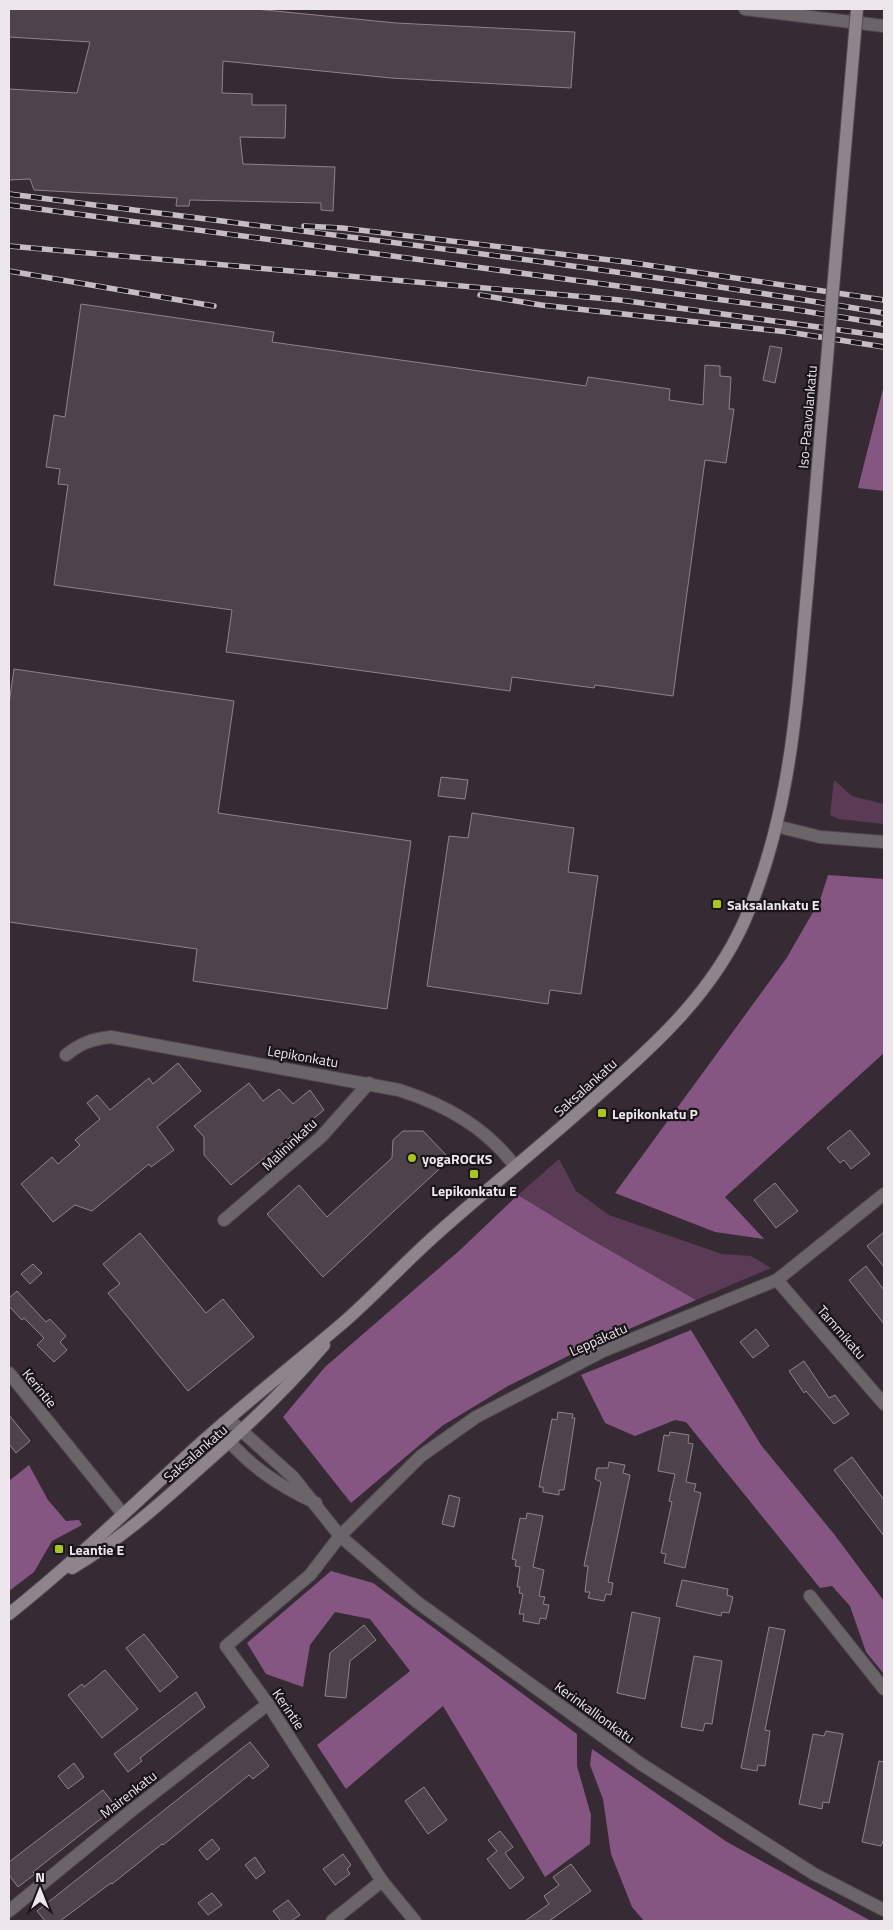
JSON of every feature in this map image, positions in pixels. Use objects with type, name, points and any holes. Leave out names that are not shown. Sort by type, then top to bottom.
[{"type":"main road","name":"Iso-Paavolankatu","points":[[776,826],[789,768],[808,581],[857,9]]},
{"type":"main road","name":"Saksalankatu","points":[[9,1614],[45,1585],[223,1423],[345,1321],[436,1234],[633,1064],[682,1017],[710,982],[743,924],[765,865],[776,826]]},
{"type":"main road","name":"Saksalankatu","points":[[45,1585],[112,1543],[230,1442],[306,1367],[345,1321]]},
{"type":"street","points":[[745,9],[794,13],[884,26]]},
{"type":"street","points":[[776,826],[820,837],[884,842]]},
{"type":"street","name":"Lepikonkatu","points":[[66,1055],[81,1043],[93,1039],[111,1037],[369,1083],[427,1099],[458,1114],[500,1146],[515,1166]]},
{"type":"street","name":"Malininkatu","points":[[224,1220],[321,1137],[369,1083]]},
{"type":"street","name":"Leppäkatu","points":[[340,1536],[421,1456],[476,1417],[603,1351],[777,1280],[884,1194]]},
{"type":"street","name":"Tammikatu","points":[[777,1280],[884,1404]]},
{"type":"street","name":"Kerintie","points":[[9,1373],[123,1514]]},
{"type":"street","name":"Kerinkallionkatu","points":[[316,1503],[281,1487],[250,1462],[223,1434],[223,1423],[234,1424],[293,1477],[316,1503],[340,1536],[417,1602],[642,1764],[814,1874],[884,1910]]},
{"type":"street","name":"Kerintie","points":[[340,1536],[310,1575],[226,1646],[268,1704],[382,1881],[415,1921]]},
{"type":"street","points":[[810,1596],[884,1689]]},
{"type":"street","name":"Mairenkatu","points":[[9,1911],[131,1811],[268,1704]]},
{"type":"street","points":[[332,1921],[382,1881]]},
{"type":"shaded area","points":[[884,385],[884,491],[858,488]]},
{"type":"shaded area","points":[[834,780],[852,796],[884,804],[884,824],[839,819],[830,815]]},
{"type":"shaded area","points":[[828,875],[884,879],[884,1053],[725,1197],[764,1239],[715,1232],[615,1193],[786,959],[820,900]]},
{"type":"shaded area","points":[[559,1159],[576,1191],[609,1215],[722,1254],[751,1256],[771,1268],[696,1300],[518,1195]]},
{"type":"shaded area","points":[[518,1195],[696,1300],[576,1352],[508,1386],[442,1426],[351,1503],[283,1417],[325,1367],[460,1250]]},
{"type":"shaded area","points":[[691,1330],[761,1445],[834,1534],[884,1601],[884,1674],[866,1652],[850,1606],[832,1586],[820,1588],[686,1422],[675,1420],[635,1436],[605,1423],[581,1375]]},
{"type":"shaded area","points":[[29,1465],[48,1500],[66,1521],[79,1520],[82,1525],[52,1541],[34,1572],[9,1591],[9,1481]]},
{"type":"shaded area","points":[[331,1571],[373,1583],[577,1734],[577,1766],[591,1815],[590,1844],[545,1877],[443,1706],[346,1789],[317,1745],[410,1671],[370,1619],[335,1612],[310,1645],[303,1687],[266,1674],[247,1643]]},
{"type":"shaded area","points":[[592,1749],[727,1842],[871,1921],[644,1921],[632,1907],[611,1854],[603,1799],[590,1765]]},
{"type":"building","points":[[9,9],[255,9],[396,23],[575,32],[571,88],[391,78],[223,61],[222,93],[252,94],[252,105],[286,105],[285,138],[240,137],[243,164],[335,167],[333,211],[321,210],[321,203],[190,200],[189,206],[176,206],[177,198],[34,190],[30,179],[9,180],[9,89],[77,93],[90,42],[9,37]]},
{"type":"building","points":[[81,304],[274,332],[272,342],[586,386],[588,377],[670,389],[669,400],[703,405],[705,365],[720,366],[720,376],[731,377],[729,409],[734,409],[726,463],[705,460],[673,696],[595,685],[594,688],[512,677],[510,691],[226,652],[232,610],[54,585],[68,485],[58,484],[60,469],[46,467],[54,415],[65,417]]},
{"type":"building","points":[[770,346],[782,348],[775,383],[763,380]]},
{"type":"building","points":[[14,669],[234,701],[218,813],[411,841],[387,1009],[193,981],[197,949],[9,922],[9,704]]},
{"type":"building","points":[[441,777],[468,780],[465,799],[438,796]]},
{"type":"building","points":[[472,813],[574,828],[568,872],[598,876],[581,994],[550,990],[548,1004],[427,986],[449,836],[468,838]]},
{"type":"building","points":[[178,1063],[201,1091],[157,1127],[174,1150],[151,1167],[149,1164],[92,1211],[75,1205],[53,1222],[21,1184],[52,1157],[58,1164],[80,1145],[75,1140],[100,1119],[87,1103],[97,1095],[110,1110],[149,1078],[153,1084]]},
{"type":"building","points":[[249,1083],[263,1101],[279,1089],[293,1104],[310,1090],[324,1110],[231,1185],[204,1155],[204,1137],[194,1126]]},
{"type":"building","points":[[850,1130],[870,1154],[851,1169],[844,1160],[840,1163],[827,1148]]},
{"type":"building","points":[[403,1131],[423,1131],[450,1159],[323,1277],[267,1214],[299,1185],[327,1217],[392,1158],[393,1140]]},
{"type":"building","points":[[775,1183],[798,1211],[776,1228],[754,1200]]},
{"type":"building","points":[[884,1232],[884,1267],[867,1246]]},
{"type":"building","points":[[140,1233],[206,1313],[223,1299],[254,1337],[188,1391],[108,1293],[120,1284],[103,1264]]},
{"type":"building","points":[[33,1264],[42,1273],[30,1284],[21,1274]]},
{"type":"building","points":[[866,1266],[884,1290],[884,1324],[849,1280]]},
{"type":"building","points":[[17,1291],[46,1322],[50,1319],[66,1336],[60,1342],[67,1350],[54,1362],[37,1345],[44,1338],[24,1318],[22,1320],[9,1306],[9,1298]]},
{"type":"building","points":[[756,1329],[769,1346],[753,1358],[740,1342]]},
{"type":"building","points":[[804,1361],[829,1398],[835,1395],[849,1414],[834,1424],[806,1391],[804,1393],[789,1371]]},
{"type":"building","points":[[558,1412],[573,1414],[572,1418],[575,1418],[564,1490],[559,1490],[559,1495],[543,1492],[543,1487],[539,1487],[552,1419],[557,1420]]},
{"type":"building","points":[[9,1415],[30,1441],[16,1453],[9,1444]]},
{"type":"building","points":[[670,1432],[689,1435],[688,1443],[693,1444],[686,1482],[696,1484],[694,1491],[701,1493],[685,1568],[664,1563],[666,1554],[661,1553],[672,1502],[669,1501],[675,1474],[658,1471],[664,1435],[669,1436]]},
{"type":"building","points":[[852,1457],[884,1500],[884,1536],[834,1470]]},
{"type":"building","points":[[609,1462],[625,1465],[623,1473],[630,1475],[608,1582],[613,1583],[611,1595],[606,1594],[604,1601],[588,1598],[590,1592],[585,1592],[588,1566],[584,1566],[601,1482],[595,1479],[597,1468],[608,1468]]},
{"type":"building","points":[[449,1495],[460,1498],[454,1527],[442,1524]]},
{"type":"building","points":[[527,1513],[543,1516],[533,1567],[544,1570],[539,1596],[545,1597],[543,1604],[549,1605],[546,1619],[540,1618],[539,1624],[523,1621],[524,1614],[519,1614],[523,1594],[519,1593],[520,1587],[517,1587],[520,1567],[515,1566],[516,1560],[512,1559],[520,1518],[526,1519]]},
{"type":"building","points":[[682,1580],[728,1589],[727,1595],[733,1597],[729,1613],[722,1612],[721,1616],[676,1606]]},
{"type":"building","points":[[632,1612],[660,1618],[645,1699],[617,1693]]},
{"type":"building","points":[[364,1625],[376,1640],[350,1661],[346,1698],[325,1696],[330,1653]]},
{"type":"building","points":[[769,1627],[785,1630],[765,1730],[770,1731],[765,1766],[758,1765],[757,1771],[741,1768]]},
{"type":"building","points":[[144,1634],[178,1677],[160,1692],[126,1648]]},
{"type":"building","points":[[694,1656],[722,1661],[712,1724],[705,1723],[703,1731],[681,1727]]},
{"type":"building","points":[[105,1670],[138,1709],[102,1738],[68,1695],[82,1684],[84,1687]]},
{"type":"building","points":[[196,1692],[205,1707],[140,1758],[142,1761],[128,1772],[114,1754]]},
{"type":"building","points":[[826,1731],[843,1734],[829,1803],[823,1802],[822,1809],[799,1804],[813,1734],[824,1736]]},
{"type":"building","points":[[250,1742],[269,1766],[253,1779],[249,1775],[163,1845],[60,1921],[45,1921],[37,1911]]},
{"type":"building","points":[[879,1761],[884,1762],[884,1839],[881,1846],[862,1842]]},
{"type":"building","points":[[74,1763],[84,1777],[68,1789],[58,1776]]},
{"type":"building","points":[[424,1787],[447,1820],[428,1834],[405,1801]]},
{"type":"building","points":[[103,1790],[116,1807],[33,1872],[35,1874],[18,1887],[9,1875],[9,1862]]},
{"type":"building","points":[[500,1831],[513,1847],[505,1853],[524,1878],[510,1889],[487,1859],[497,1851],[488,1840]]},
{"type":"building","points":[[212,1839],[220,1849],[207,1860],[199,1850]]},
{"type":"building","points":[[343,1854],[351,1865],[347,1869],[350,1874],[335,1885],[323,1869]]},
{"type":"building","points":[[255,1857],[265,1872],[256,1879],[245,1865]]},
{"type":"building","points":[[571,1864],[591,1891],[549,1921],[525,1921],[549,1904],[544,1896],[559,1885],[553,1877]]},
{"type":"building","points":[[212,1893],[222,1905],[208,1915],[198,1903]]},
{"type":"building","points":[[288,1900],[300,1915],[291,1921],[281,1921],[273,1911]]},
{"type":"railway","points":[[9,194],[447,249],[666,279],[884,313]]},
{"type":"railway","points":[[9,205],[791,309],[884,324]]},
{"type":"railway","points":[[304,226],[342,228],[627,262],[884,300]]},
{"type":"railway","points":[[9,246],[620,300],[884,336]]},
{"type":"railway","points":[[9,271],[214,306]]},
{"type":"railway","points":[[480,295],[541,305],[788,332],[884,347]]},
{"type":"place","name":"Saksalankatu E","points":[[717,904]]},
{"type":"place","name":"Lepikonkatu P","points":[[602,1113]]},
{"type":"place","name":"yogaROCKS","points":[[412,1158]]},
{"type":"place","name":"Lepikonkatu E","points":[[474,1174]]},
{"type":"place","name":"Leantie E","points":[[59,1549]]}]
